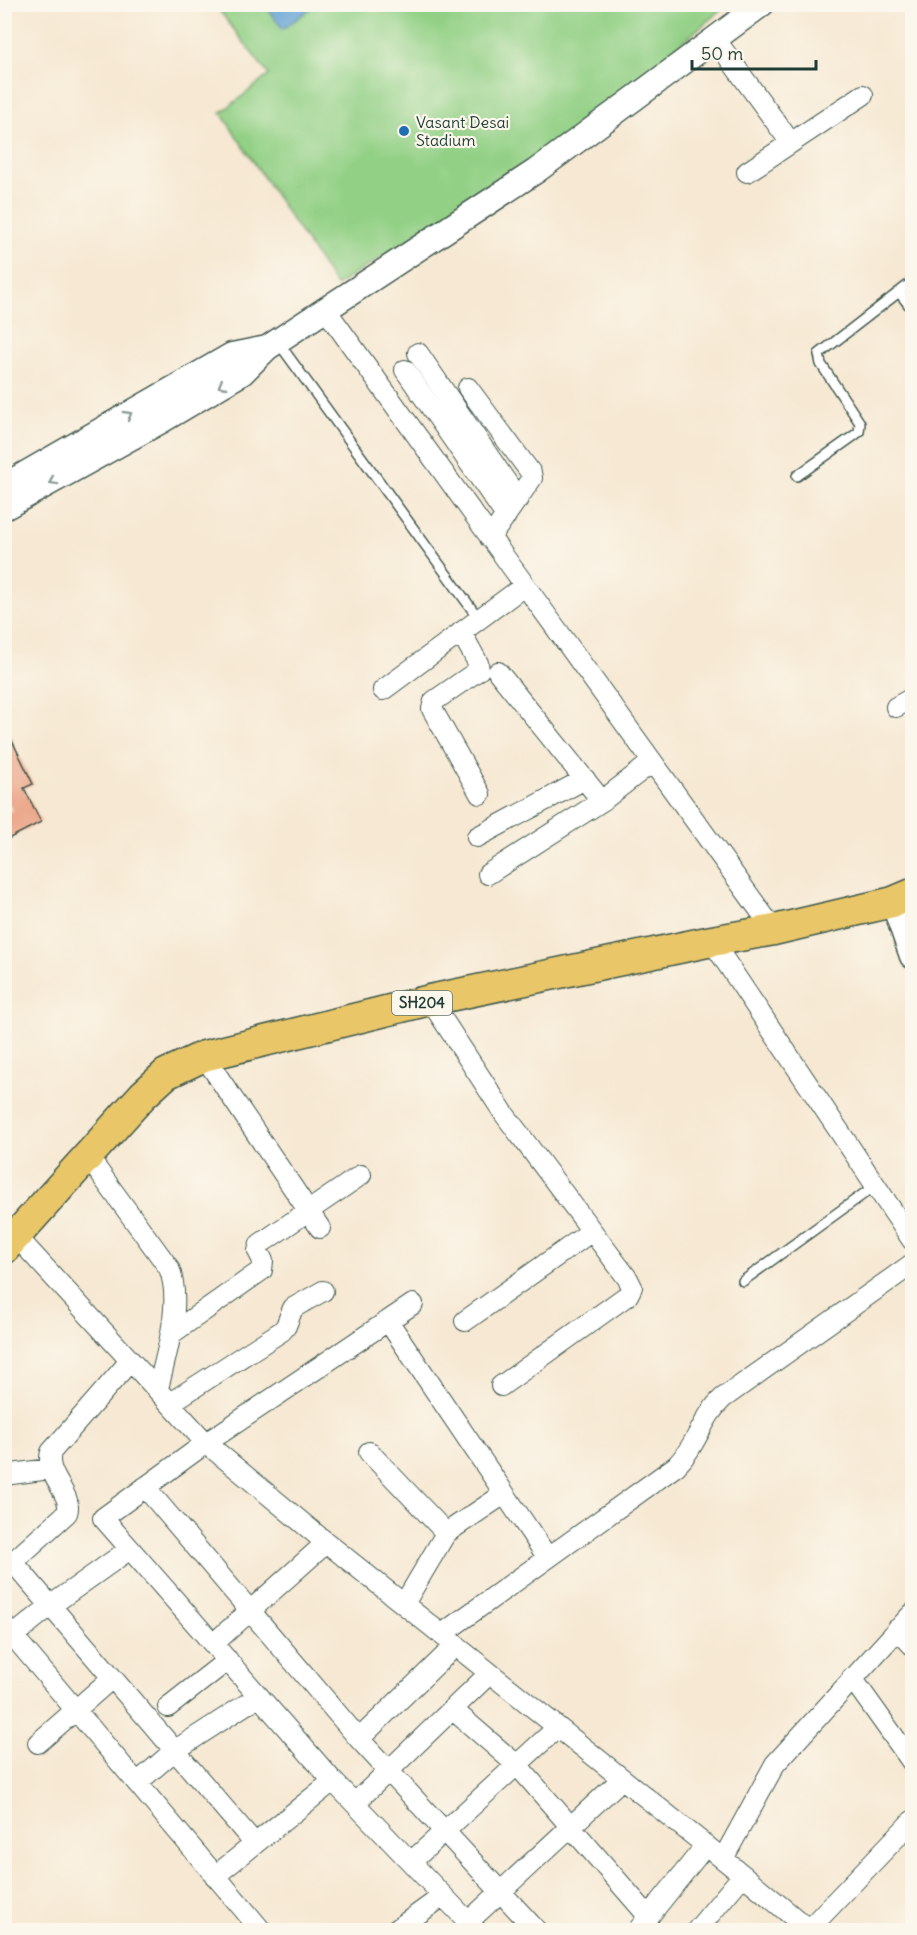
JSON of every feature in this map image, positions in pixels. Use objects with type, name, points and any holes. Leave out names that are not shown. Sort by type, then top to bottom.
[{"type":"main road","name":"SH204","points":[[8,1243],[143,1095],[166,1074],[204,1056],[430,1000],[774,930],[903,898]]},
{"type":"street","points":[[4,486],[98,444],[242,373],[272,344],[536,171],[762,4]]},
{"type":"street","points":[[715,39],[791,143]]},
{"type":"street","points":[[747,172],[863,95]]},
{"type":"street","points":[[326,310],[774,930]]},
{"type":"street","points":[[418,353],[518,499]]},
{"type":"street","points":[[405,370],[506,516]]},
{"type":"street","points":[[468,388],[531,473],[532,478],[490,538]]},
{"type":"street","points":[[4,508],[98,444]]},
{"type":"street","points":[[383,690],[524,586]]},
{"type":"street","points":[[461,632],[480,666],[479,670],[434,701],[432,709],[480,795]]},
{"type":"street","points":[[498,672],[602,801]]},
{"type":"street","points":[[488,874],[602,801],[652,762]]},
{"type":"street","points":[[477,837],[585,779]]},
{"type":"street","points":[[903,898],[912,956]]},
{"type":"street","points":[[712,941],[912,1240]]},
{"type":"street","points":[[430,1000],[505,1115],[632,1287],[631,1292],[501,1386]]},
{"type":"street","points":[[204,1056],[320,1228]]},
{"type":"street","points":[[88,1157],[169,1268],[173,1278],[171,1334],[164,1396]]},
{"type":"street","points":[[171,1334],[262,1270],[263,1261],[258,1251],[260,1244],[361,1175]]},
{"type":"street","points":[[465,1321],[592,1231]]},
{"type":"street","points":[[8,1243],[130,1361],[206,1443],[326,1543],[706,1845],[808,1930],[912,1821]]},
{"type":"street","points":[[359,1739],[449,1639],[548,1558],[681,1462],[692,1449],[711,1411],[723,1398],[912,1264]]},
{"type":"street","points":[[164,1396],[282,1330],[293,1308],[323,1291]]},
{"type":"street","points":[[103,1518],[206,1443],[413,1304]]},
{"type":"street","points":[[388,1321],[548,1558]]},
{"type":"street","points":[[130,1361],[51,1452],[50,1469],[69,1509],[103,1518],[333,1781],[472,1926],[500,1892],[622,1779]]},
{"type":"street","points":[[369,1452],[446,1533]]},
{"type":"street","points":[[4,1475],[50,1469]]},
{"type":"street","points":[[145,1487],[359,1739],[536,1930]]},
{"type":"street","points":[[405,1604],[446,1533],[504,1494]]},
{"type":"street","points":[[69,1509],[9,1566],[50,1606],[255,1844]]},
{"type":"street","points":[[213,1644],[326,1543]]},
{"type":"street","points":[[130,1549],[50,1606],[9,1631],[261,1930]]},
{"type":"street","points":[[723,1859],[775,1764],[912,1614]]},
{"type":"street","points":[[897,1629],[912,1645]]},
{"type":"street","points":[[168,1707],[228,1660]]},
{"type":"street","points":[[354,1803],[490,1673]]},
{"type":"street","points":[[38,1743],[112,1678]]},
{"type":"street","points":[[852,1678],[912,1762]]},
{"type":"street","points":[[137,1783],[174,1751],[259,1696]]},
{"type":"street","points":[[452,1709],[518,1766],[572,1827],[643,1924],[706,1845]]},
{"type":"street","points":[[411,1863],[558,1727]]},
{"type":"street","points":[[215,1876],[333,1781]]},
{"type":"street","points":[[697,1930],[743,1875]]},
{"type":"street","points":[[396,1930],[443,1896]]},
{"type":"lane","points":[[797,476],[855,435],[860,428],[860,423],[821,364],[819,354],[912,282]]},
{"type":"lane","points":[[899,292],[912,309]]},
{"type":"lane","points":[[272,344],[479,619]]},
{"type":"lane","points":[[742,1281],[876,1185]]},
{"type":"green space","name":"Vasant Desai Stadium","points":[[215,5],[727,5],[554,149],[336,286],[221,113],[269,75]]},
{"type":"water","points":[[264,5],[315,5],[283,29]]},
{"type":"building","points":[[4,724],[33,784],[24,788],[41,822],[4,841],[4,814],[12,810],[4,795]]},
{"type":"place","name":"Vasant Desai Stadium","points":[[404,131]]}]
